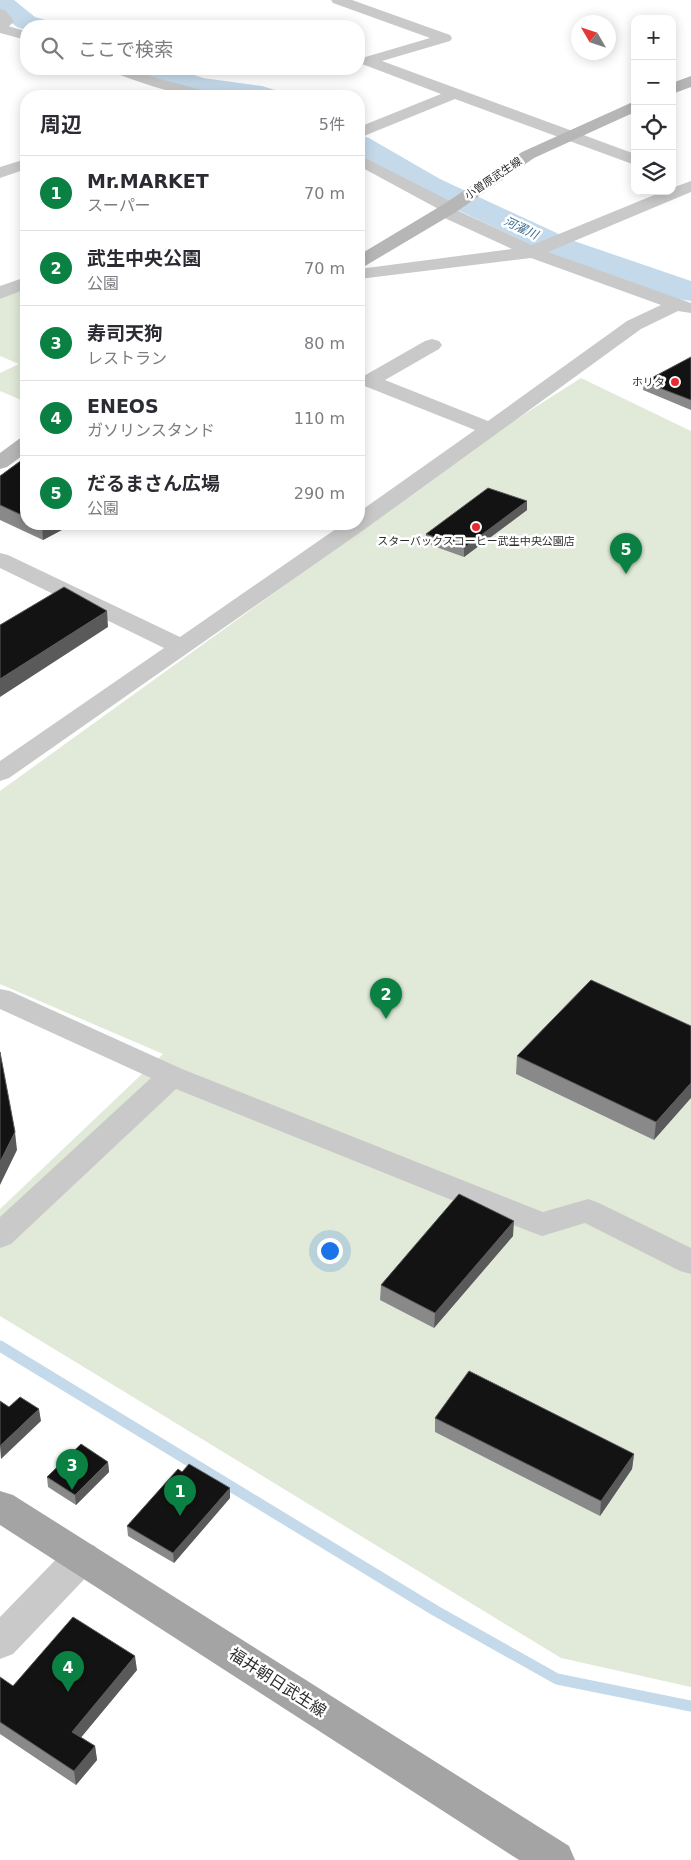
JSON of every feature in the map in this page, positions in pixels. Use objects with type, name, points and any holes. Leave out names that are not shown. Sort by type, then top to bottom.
[{"type":"main road","points":[[676,87],[691,81]]},
{"type":"main road","name":"小曽原武生線","points":[[365,258],[452,206],[523,158],[631,108]]},
{"type":"main road","points":[[0,463],[20,447]]},
{"type":"main road","name":"福井朝日武生線","points":[[0,1506],[555,1860]]},
{"type":"street","points":[[338,0],[445,38],[367,61],[631,159]]},
{"type":"street","points":[[0,13],[7,21],[0,28],[20,34]]},
{"type":"street","points":[[134,75],[185,90]]},
{"type":"street","points":[[365,131],[454,94]]},
{"type":"street","points":[[365,163],[452,206],[532,252],[684,306]]},
{"type":"street","points":[[0,173],[20,166]]},
{"type":"street","points":[[676,178],[691,185]]},
{"type":"street","points":[[365,273],[532,252],[691,185]]},
{"type":"street","points":[[0,294],[20,285]]},
{"type":"street","points":[[365,518],[634,325],[684,306]]},
{"type":"street","points":[[432,345],[369,381],[491,429]]},
{"type":"street","points":[[0,773],[348,530]]},
{"type":"street","points":[[0,560],[182,647]]},
{"type":"street","points":[[0,998],[172,1076],[542,1224],[588,1211],[691,1262]]},
{"type":"street","points":[[0,1236],[172,1076]]},
{"type":"street","points":[[0,1642],[82,1557]]},
{"type":"green space","points":[[20,290],[20,399],[0,391],[0,373],[19,364],[0,356],[0,299]]},
{"type":"green space","points":[[581,378],[691,431],[691,1687],[561,1658],[0,1316],[0,1209],[163,1054],[0,984],[0,791],[361,530],[365,530],[365,527],[501,429]]},
{"type":"building","name":"ホリタ","points":[[691,357],[691,400],[644,382]]},
{"type":"building","points":[[20,461],[20,514],[0,505],[0,476]]},
{"type":"building","name":"スターバックスコーヒー武生中央公園店","points":[[488,488],[527,501],[464,548],[426,534]]},
{"type":"building","points":[[64,587],[107,611],[0,679],[0,625]]},
{"type":"building","points":[[591,980],[691,1026],[691,1083],[656,1122],[517,1056]]},
{"type":"building","points":[[0,1052],[15,1132],[0,1162]]},
{"type":"building","points":[[459,1194],[514,1221],[435,1313],[381,1285]]},
{"type":"building","points":[[469,1371],[634,1454],[601,1501],[435,1418]]},
{"type":"building","points":[[20,1397],[39,1409],[0,1446],[0,1401],[9,1407]]},
{"type":"building","points":[[81,1444],[108,1462],[75,1495],[47,1477]]},
{"type":"building","points":[[189,1464],[230,1488],[173,1553],[127,1526],[178,1469],[182,1472]]},
{"type":"building","points":[[73,1617],[135,1656],[72,1732],[95,1746],[74,1771],[0,1722],[0,1677],[13,1686]]},
{"type":"waterway","name":"河濯川","points":[[0,1],[24,20]]},
{"type":"waterway","name":"河濯川","points":[[170,75],[198,86],[234,90]]},
{"type":"waterway","name":"河濯川","points":[[365,148],[429,185],[563,248],[683,291],[691,291]]},
{"type":"waterway","points":[[0,1346],[436,1611],[557,1679],[691,1706]]},
{"type":"place","name":"ホリタ","points":[[675,382]]},
{"type":"place","name":"スターバックスコーヒー武生中央公園店","points":[[476,527]]},
{"type":"place","name":"だるまさん広場","points":[[626,574]]},
{"type":"place","name":"武生中央公園","points":[[386,1019]]},
{"type":"place","name":"寿司天狗","points":[[72,1490]]},
{"type":"place","name":"Mr.MARKET","points":[[180,1516]]},
{"type":"place","name":"ENEOS","points":[[68,1692]]}]
